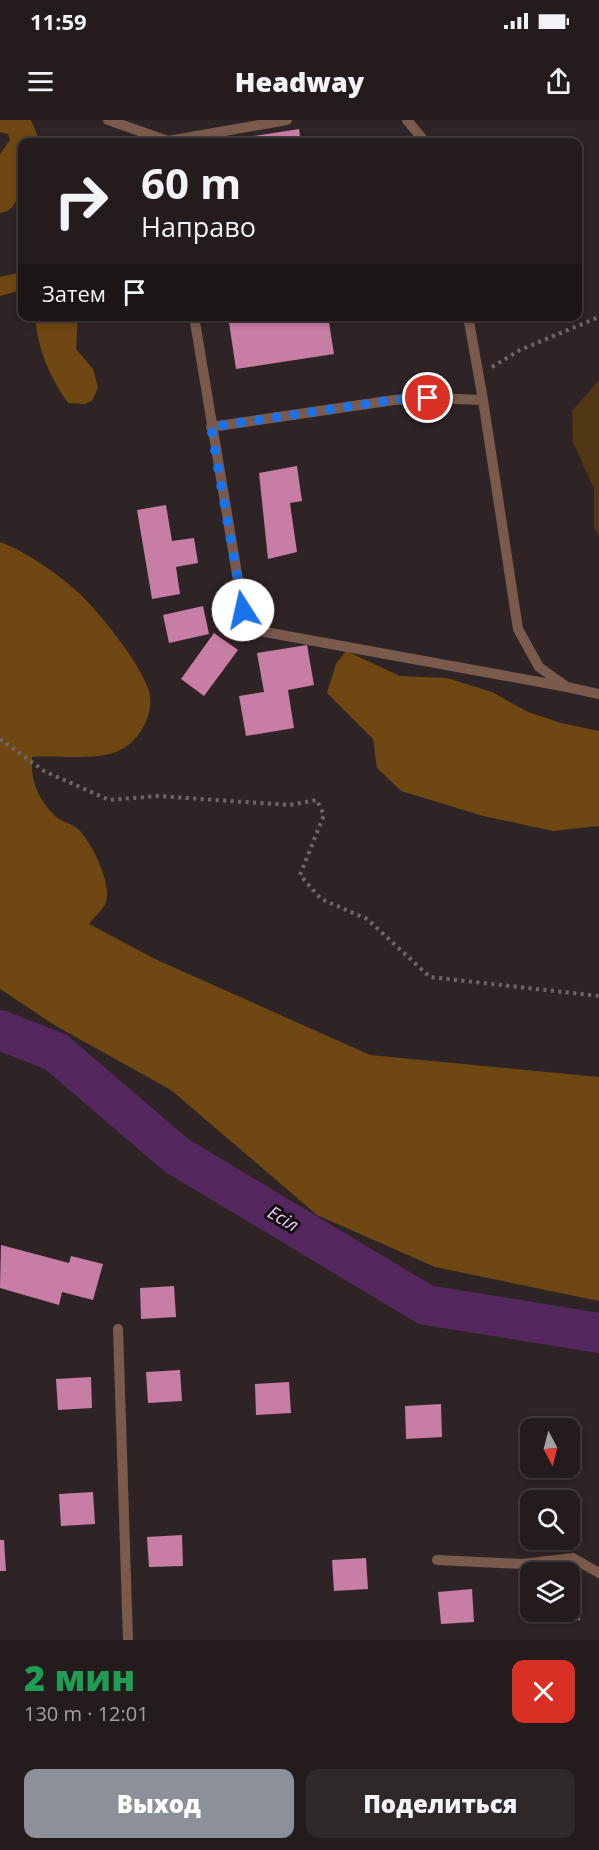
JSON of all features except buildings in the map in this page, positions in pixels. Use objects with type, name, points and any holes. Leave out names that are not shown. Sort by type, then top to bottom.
[{"type":"lane","points":[[108,120],[157,138]]},
{"type":"lane","points":[[190,138],[287,120]]},
{"type":"lane","points":[[407,120],[422,138]]},
{"type":"lane","points":[[195,321],[243,610],[250,624],[265,632],[599,694]]},
{"type":"lane","points":[[469,321],[518,629],[539,667],[567,687]]},
{"type":"lane","points":[[211,427],[394,400],[428,398],[483,400]]},
{"type":"lane","points":[[118,1329],[128,1640]]},
{"type":"lane","points":[[437,1560],[522,1564],[573,1558],[599,1573]]},
{"type":"path","points":[[479,376],[520,350],[599,317]]},
{"type":"path","points":[[0,739],[44,771],[109,800],[158,796],[289,805],[317,800],[324,815],[300,875],[321,899],[367,919],[430,977],[599,996]]},
{"type":"shaded area","points":[[0,120],[31,120],[38,138],[18,138],[18,194],[10,209],[0,213],[0,154],[10,140],[8,134],[0,132]]},
{"type":"shaded area","points":[[18,273],[18,291],[0,296],[0,277]]},
{"type":"shaded area","points":[[36,321],[78,321],[76,349],[93,369],[98,387],[93,400],[85,404],[68,403],[55,383],[39,341]]},
{"type":"shaded area","points":[[599,380],[599,536],[594,528],[594,489],[573,442],[572,411]]},
{"type":"shaded area","points":[[0,542],[44,566],[83,597],[130,655],[149,691],[148,717],[139,734],[126,747],[99,756],[32,757],[32,773],[36,789],[44,803],[57,818],[76,828],[84,836],[104,875],[106,902],[89,924],[155,959],[370,1055],[599,1077],[599,1301],[435,1267],[317,1215],[171,1090],[56,1026],[0,989]]},
{"type":"shaded area","points":[[346,651],[400,676],[447,678],[492,692],[528,712],[561,723],[599,731],[599,826],[553,831],[483,816],[401,791],[377,768],[373,739],[327,693],[336,664]]},
{"type":"waterway","name":"Есіл","points":[[0,1030],[56,1052],[176,1155],[426,1305],[599,1333]]},
{"type":"route","points":[[243,610],[211,427],[394,400],[428,398]]}]
